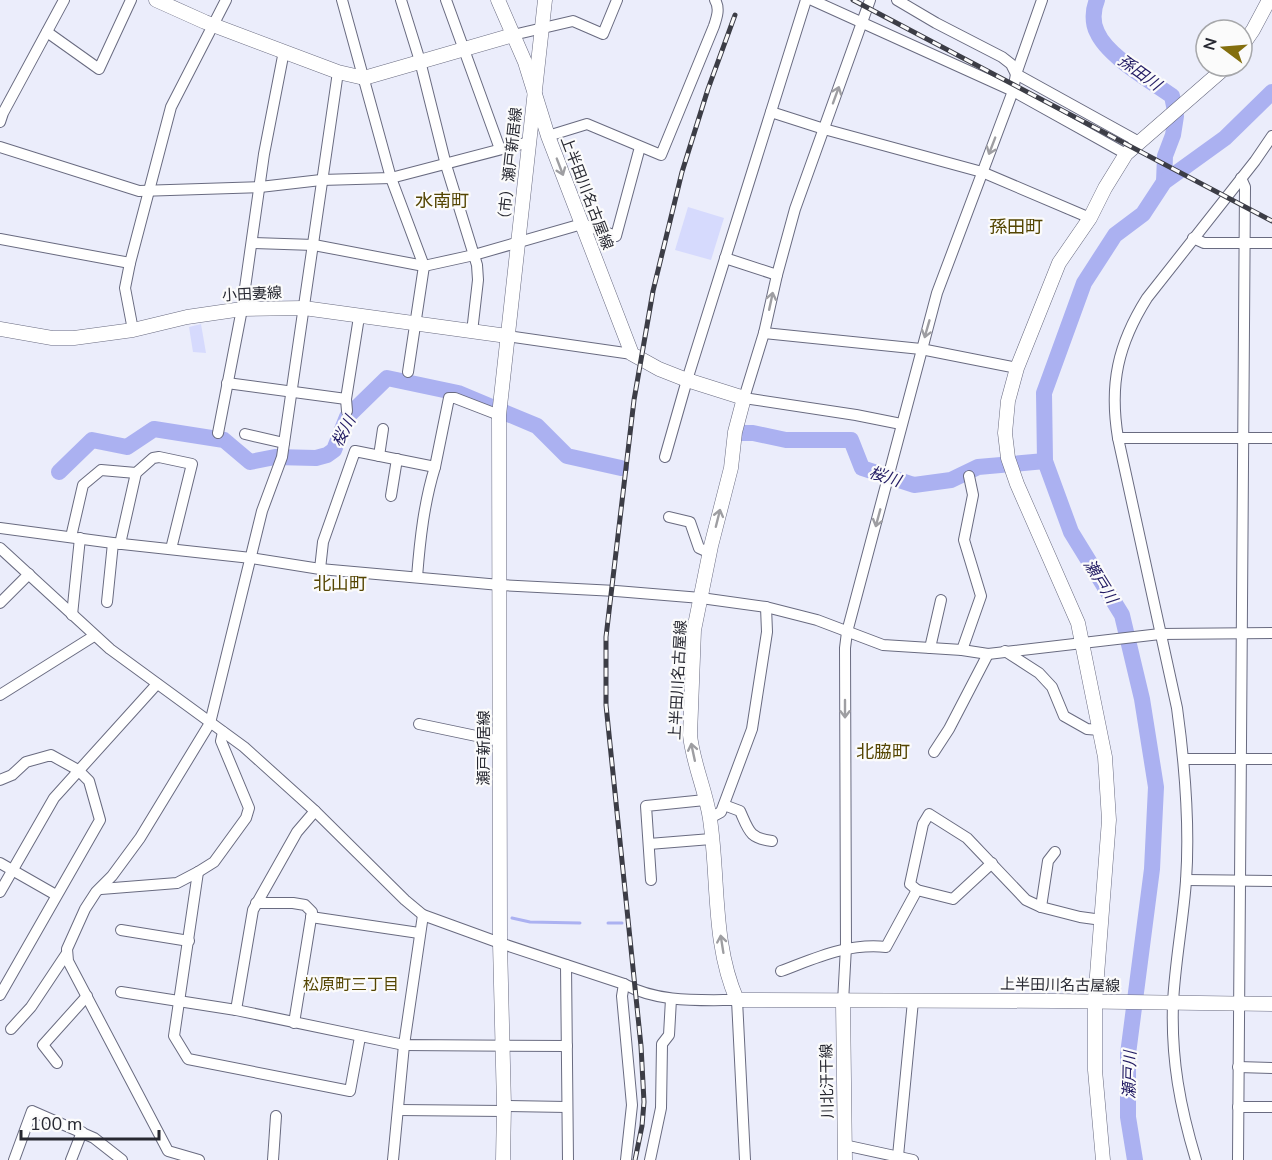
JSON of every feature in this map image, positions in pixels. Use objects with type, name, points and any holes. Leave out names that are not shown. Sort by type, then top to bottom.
[{"type":"street","points":[[0,122],[64,0]]},
{"type":"street","points":[[47,32],[99,69],[131,0]]},
{"type":"street","points":[[156,0],[213,25],[338,72],[364,78],[513,34],[573,21],[603,34],[617,0]]},
{"type":"street","points":[[133,330],[125,288],[171,107],[226,0]]},
{"type":"street","points":[[342,0],[391,178],[424,266],[408,372]]},
{"type":"street","points":[[401,0],[420,61],[446,165],[474,255],[478,280],[471,332]]},
{"type":"street","points":[[446,0],[500,149]]},
{"type":"street","name":"上半田川名古屋線","points":[[498,0],[525,62],[548,136],[632,354]]},
{"type":"street","name":"（市）瀬戸新居線","points":[[507,336],[544,0]]},
{"type":"street","points":[[548,136],[587,124],[661,155],[718,15],[715,0]]},
{"type":"street","points":[[665,457],[806,0]]},
{"type":"street","points":[[812,0],[1013,91],[1126,154]]},
{"type":"street","points":[[744,398],[764,333],[795,208],[870,0]]},
{"type":"street","points":[[897,0],[1002,57],[1011,64],[1016,74],[1139,142]]},
{"type":"street","points":[[843,1002],[846,947],[845,648],[848,632],[901,424],[938,293],[1013,91],[1016,74],[1042,0]]},
{"type":"street","points":[[1254,28],[1269,0]]},
{"type":"street","points":[[218,433],[242,309],[264,154],[284,51]]},
{"type":"street","points":[[199,1160],[184,1158],[168,1151],[68,962],[67,948],[96,892],[101,889],[140,838],[210,723],[262,511],[282,457],[338,72]]},
{"type":"street","points":[[1103,1160],[1095,1079],[1095,1001],[1109,820],[1105,757],[1078,623],[1017,484],[1008,458],[1005,433],[1007,412],[1017,368],[1059,263],[1090,218],[1126,154],[1214,78]]},
{"type":"street","points":[[771,112],[824,129],[982,172],[1090,218]]},
{"type":"street","points":[[1196,1160],[1180,1105],[1177,1085],[1173,1004],[1186,880],[1188,812],[1184,759],[1177,708],[1156,634],[1118,438],[1114,391],[1119,357],[1136,316],[1147,298],[1272,136]]},
{"type":"street","points":[[0,147],[139,191],[148,191],[260,187],[321,180],[391,178],[529,142]]},
{"type":"street","points":[[252,243],[314,245],[424,266],[474,255],[582,224],[616,236],[640,147]]},
{"type":"street","points":[[1238,1160],[1245,187],[1241,178]]},
{"type":"street","points":[[1193,238],[1203,243],[1272,243]]},
{"type":"street","points":[[0,240],[130,263]]},
{"type":"street","points":[[725,258],[777,275]]},
{"type":"street","name":"小田妻線","points":[[0,329],[52,338],[74,338],[133,330],[187,317],[242,309],[304,308],[507,336]]},
{"type":"street","points":[[347,411],[346,399],[359,317]]},
{"type":"street","points":[[764,333],[921,349],[1017,368]]},
{"type":"street","points":[[507,336],[632,354],[659,369],[687,380],[744,398],[901,424]]},
{"type":"street","name":"瀬戸新居線","points":[[503,1160],[500,943],[500,416],[507,336]]},
{"type":"street","points":[[227,383],[346,399]]},
{"type":"street","points":[[417,577],[420,529],[449,398],[455,398],[500,416]]},
{"type":"street","name":"上半田川名古屋線","points":[[744,398],[694,630],[690,735],[710,818],[723,952],[736,1000],[1272,1004]]},
{"type":"street","points":[[379,456],[383,429]]},
{"type":"street","points":[[245,434],[284,443]]},
{"type":"street","points":[[1118,438],[1272,438]]},
{"type":"street","points":[[320,569],[323,542],[355,451],[435,466]]},
{"type":"street","points":[[106,602],[116,543],[136,473],[153,458],[159,457],[192,464],[171,549]]},
{"type":"street","points":[[391,496],[397,459]]},
{"type":"street","points":[[72,615],[75,537],[83,485],[101,470],[136,473]]},
{"type":"street","points":[[962,650],[981,596],[964,540],[972,495],[969,476]]},
{"type":"street","points":[[669,518],[690,522],[699,548],[710,553]]},
{"type":"street","points":[[0,528],[251,558],[320,569],[500,585],[701,598],[766,607],[817,620],[883,645],[988,654],[1156,634],[1272,633]]},
{"type":"street","points":[[0,548],[94,636],[244,747],[315,811],[423,915],[624,984],[634,990],[671,999],[736,1000],[745,1160]]},
{"type":"street","points":[[0,603],[29,574]]},
{"type":"street","points":[[930,648],[941,600]]},
{"type":"street","points":[[710,818],[721,812],[752,729],[767,632],[766,607]]},
{"type":"street","points":[[0,695],[94,636]]},
{"type":"street","points":[[1005,651],[1040,673],[1052,687],[1064,716],[1087,729],[1100,730]]},
{"type":"street","points":[[934,752],[949,729],[988,654]]},
{"type":"street","points":[[0,892],[54,798],[157,684]]},
{"type":"street","points":[[419,724],[500,741]]},
{"type":"street","points":[[101,889],[177,883],[214,862],[246,818],[249,808],[221,741],[223,732]]},
{"type":"street","points":[[0,780],[12,776],[26,762],[51,755],[78,770],[89,781],[100,819],[0,995]]},
{"type":"street","points":[[1184,759],[1272,759]]},
{"type":"street","points":[[651,880],[646,806],[705,800]]},
{"type":"street","points":[[724,805],[740,812],[752,836],[759,840],[772,841]]},
{"type":"street","points":[[236,1010],[253,910],[297,832],[315,811]]},
{"type":"street","points":[[992,863],[953,899],[917,890],[910,884],[923,824],[928,814],[967,838],[992,863],[1026,900],[1041,907],[1102,920]]},
{"type":"street","points":[[649,844],[711,839]]},
{"type":"street","points":[[1041,907],[1048,861],[1055,852]]},
{"type":"street","points":[[0,863],[56,895]]},
{"type":"street","points":[[198,872],[174,1036],[188,1059],[350,1091],[360,1037]]},
{"type":"street","points":[[1186,880],[1272,881]]},
{"type":"street","points":[[781,971],[846,947],[872,945],[886,947],[917,890]]},
{"type":"street","points":[[256,903],[293,903],[305,905],[312,912],[294,1023]]},
{"type":"street","points":[[393,1160],[404,1045],[423,915]]},
{"type":"street","points":[[311,916],[419,933]]},
{"type":"street","points":[[121,930],[189,941]]},
{"type":"street","points":[[11,1029],[31,1007],[67,953]]},
{"type":"street","points":[[566,965],[568,1160]]},
{"type":"street","points":[[624,984],[622,996],[632,1105],[626,1160]]},
{"type":"street","points":[[121,992],[236,1010],[404,1045],[567,1046]]},
{"type":"street","points":[[57,1063],[43,1045],[87,996]]},
{"type":"street","points":[[650,1160],[661,1108],[662,1044],[669,1035],[671,999]]},
{"type":"street","points":[[898,1156],[913,1001]]},
{"type":"street","name":"川北汗干線","points":[[843,1002],[845,1160]]},
{"type":"street","points":[[1238,1067],[1272,1068]]},
{"type":"street","points":[[398,1110],[567,1107]]},
{"type":"street","points":[[1238,1107],[1272,1107]]},
{"type":"street","points":[[14,1160],[32,1111],[94,1138],[122,1160]]},
{"type":"street","points":[[273,1160],[276,1116]]},
{"type":"street","points":[[71,1160],[82,1132]]},
{"type":"street","points":[[844,1145],[913,1160]]},
{"type":"shaded area","points":[[688,207],[724,218],[711,260],[675,250]]},
{"type":"shaded area","points":[[201,324],[206,353],[193,352],[189,327]]},
{"type":"waterway","name":"孫田川","points":[[1097,0],[1094,20],[1095,28],[1102,41],[1130,67],[1172,96],[1176,116],[1173,135],[1165,156],[1164,182]]},
{"type":"waterway","name":"瀬戸川","points":[[1135,1160],[1128,1117],[1128,1054],[1152,869],[1156,787],[1142,699],[1122,615],[1071,532],[1045,461],[1044,393],[1084,283],[1115,235],[1143,214],[1164,182],[1225,138],[1272,92]]},
{"type":"waterway","name":"桜川","points":[[59,472],[92,440],[127,447],[154,429],[224,440],[250,462],[275,457],[316,458],[327,455],[334,450],[347,417],[387,378],[458,393],[537,426],[567,456],[621,468]]},
{"type":"waterway","name":"桜川","points":[[741,433],[753,433],[786,440],[851,440],[862,468],[914,485],[951,480],[978,467],[1045,461]]},
{"type":"waterway","points":[[512,918],[530,922],[580,923]]},
{"type":"waterway","points":[[608,923],[622,923]]},
{"type":"railway","points":[[853,0],[1272,221]]},
{"type":"railway","points":[[635,1160],[644,1102],[641,1046],[606,705],[606,637],[634,400],[653,291],[682,172],[708,89],[735,15]]},
{"type":"district","name":"水南町","points":[[442,201]]},
{"type":"district","name":"孫田町","points":[[1016,227]]},
{"type":"district","name":"北山町","points":[[340,584]]},
{"type":"district","name":"北脇町","points":[[883,752]]},
{"type":"district","name":"松原町三丁目","points":[[351,984]]}]
